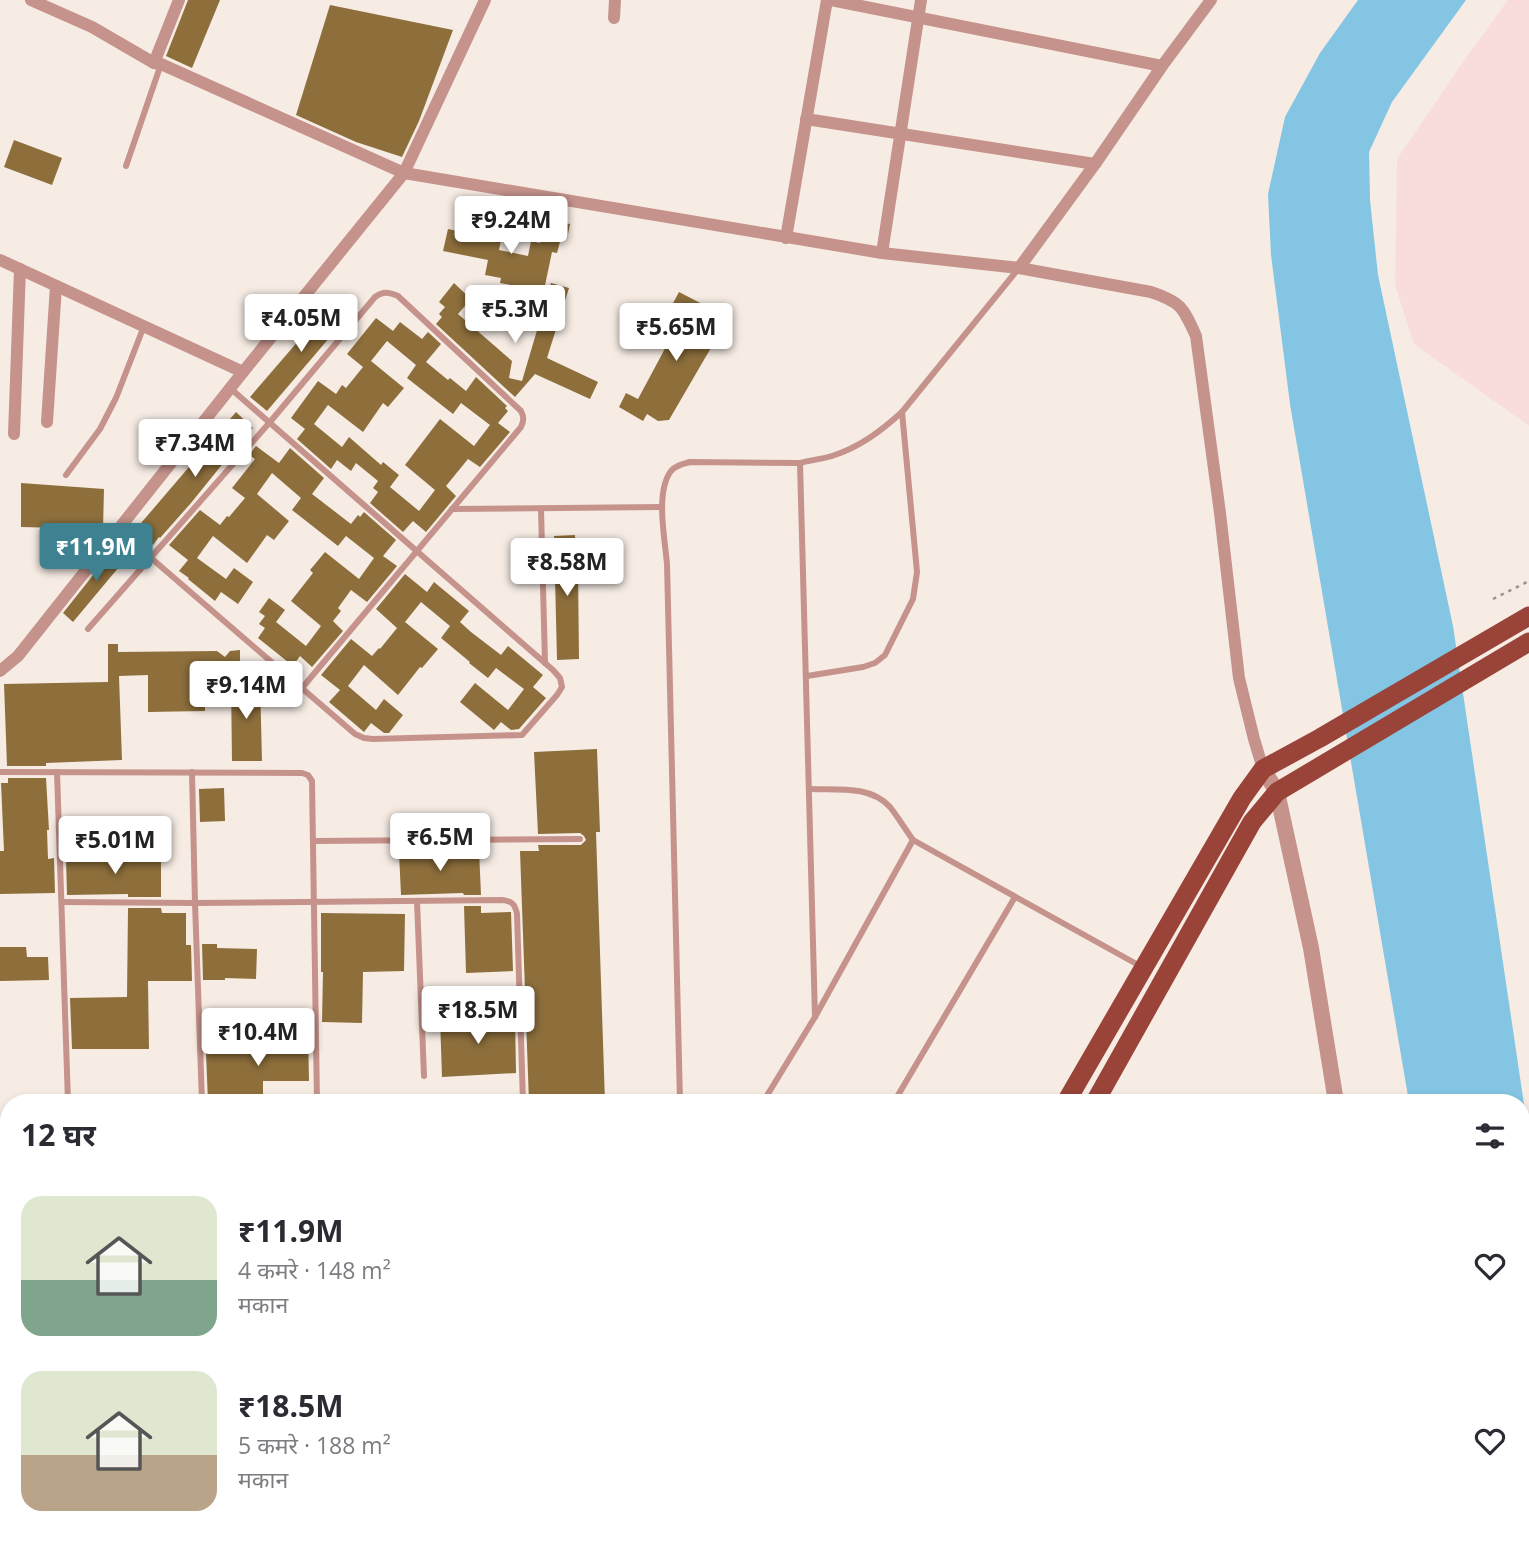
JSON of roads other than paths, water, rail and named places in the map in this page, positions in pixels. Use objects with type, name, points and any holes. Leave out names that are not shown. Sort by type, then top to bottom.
[{"type":"main road","points":[[1071,1094],[1242,798],[1263,769],[1529,616]]},
{"type":"main road","points":[[1099,1094],[1252,822],[1276,792],[1529,642]]},
{"type":"street","points":[[31,0],[92,27],[157,63],[404,173],[882,253],[1019,268],[1151,292],[1172,299],[1185,312],[1196,336],[1239,678],[1263,769],[1276,792],[1311,948],[1335,1094]]},
{"type":"street","points":[[157,63],[179,0]]},
{"type":"street","points":[[0,671],[18,656],[404,173],[485,0]]},
{"type":"street","points":[[614,18],[615,0]]},
{"type":"street","points":[[786,238],[829,0],[1162,66]]},
{"type":"street","points":[[882,253],[921,0]]},
{"type":"street","points":[[1019,268],[1211,0]]},
{"type":"street","points":[[806,118],[1095,164]]},
{"type":"street","points":[[0,260],[243,372]]},
{"type":"street","points":[[14,434],[20,269]]},
{"type":"street","points":[[47,422],[56,286]]},
{"type":"lane","points":[[126,166],[157,63]]},
{"type":"lane","points":[[680,1094],[667,564],[662,508],[664,484],[672,470],[690,463],[800,463],[832,456],[855,447],[879,432],[902,412],[1019,268]]},
{"type":"lane","points":[[88,629],[270,422],[375,297],[386,292],[398,296],[521,411],[521,427],[302,688]]},
{"type":"lane","points":[[66,475],[100,429],[116,398],[144,326]]},
{"type":"lane","points":[[151,558],[355,734],[364,738],[522,736],[562,687],[560,678],[545,663],[230,388]]},
{"type":"lane","points":[[807,676],[875,663],[885,655],[913,599],[917,572],[902,412]]},
{"type":"lane","points":[[800,463],[815,1017]]},
{"type":"lane","points":[[452,509],[662,508]]},
{"type":"lane","points":[[541,509],[545,663]]},
{"type":"lane","points":[[0,772],[308,775],[312,781],[317,1094]]},
{"type":"lane","points":[[57,772],[68,1094]]},
{"type":"lane","points":[[192,772],[202,1094]]},
{"type":"lane","points":[[809,789],[863,791],[876,796],[889,806],[913,840],[1143,968]]},
{"type":"lane","points":[[313,841],[580,839]]},
{"type":"lane","points":[[767,1094],[815,1017],[913,840]]},
{"type":"lane","points":[[899,1094],[1015,897]]},
{"type":"lane","points":[[417,901],[424,1076]]},
{"type":"lane","points":[[62,902],[511,901],[517,914],[523,1094]]},
{"type":"water","points":[[1358,0],[1466,0],[1392,102],[1369,152],[1370,200],[1378,275],[1453,626],[1522,1094],[1408,1094],[1290,404],[1271,255],[1268,194],[1285,117],[1320,53]]}]
